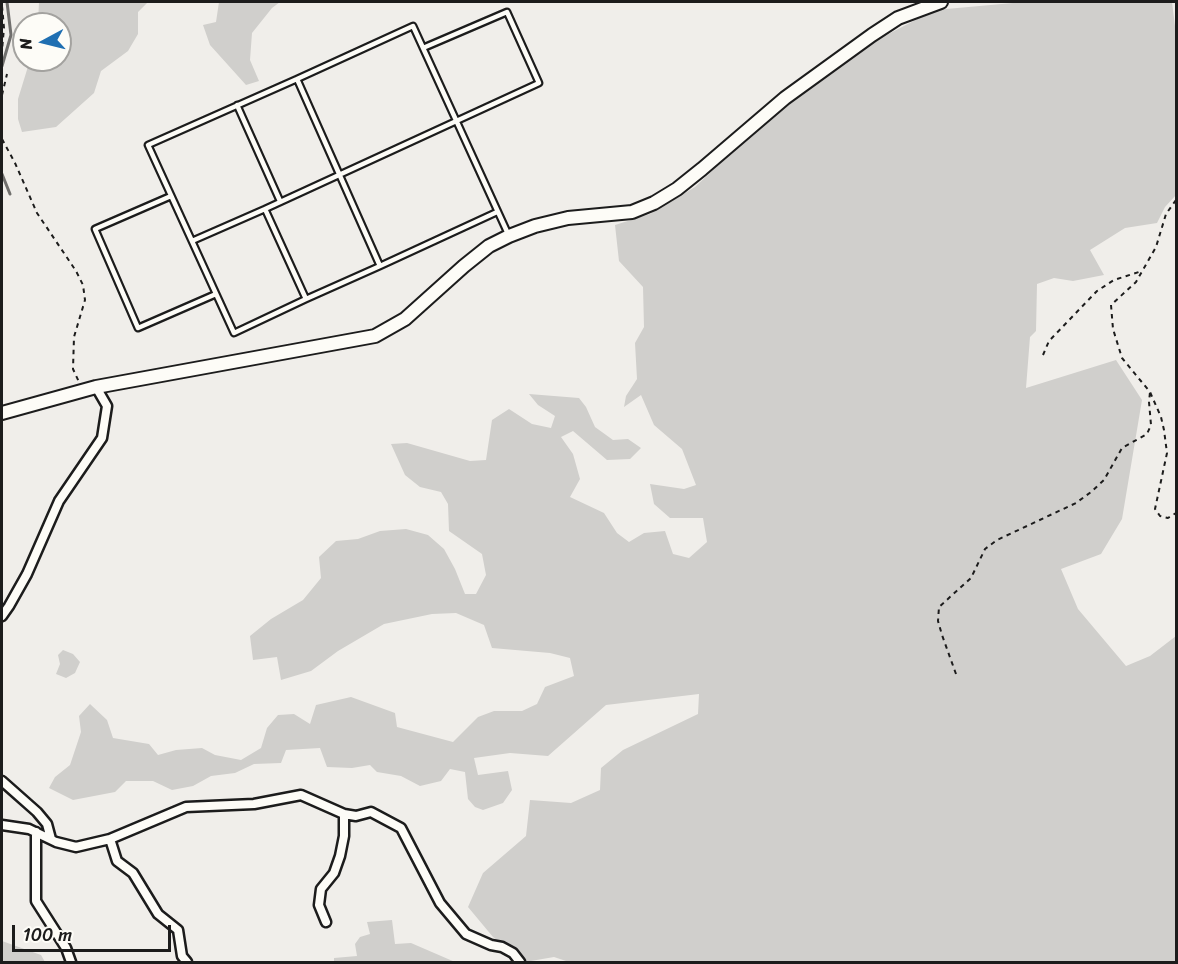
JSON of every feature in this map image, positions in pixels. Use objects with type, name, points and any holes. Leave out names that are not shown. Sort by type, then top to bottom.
[{"type":"street","points":[[2,413],[96,387],[375,336],[405,320],[464,266],[489,246],[509,236],[535,226],[568,218],[632,212],[654,203],[677,189],[702,169],[785,98],[872,35],[898,18],[941,2]]},
{"type":"street","points":[[2,616],[27,574],[59,501],[102,438],[107,406],[96,387]]},
{"type":"street","points":[[2,781],[37,812],[47,824],[51,839]]},
{"type":"street","points":[[2,825],[29,829],[76,847],[110,838],[186,807],[254,804],[301,795],[344,814],[356,816],[371,812],[401,828],[440,903],[465,934],[502,947],[513,953],[519,963]]},
{"type":"street","points":[[326,922],[319,905],[321,889],[334,873],[344,836],[344,814]]},
{"type":"street","points":[[36,832],[36,901],[66,948],[71,963]]},
{"type":"street","points":[[110,838],[117,861],[132,873],[158,914],[178,930],[182,956],[187,963]]},
{"type":"lane","points":[[192,241],[539,83],[507,12],[423,48]]},
{"type":"lane","points":[[497,212],[234,333],[148,145],[413,26],[509,236]]},
{"type":"lane","points":[[297,79],[380,266]]},
{"type":"lane","points":[[237,105],[280,201]]},
{"type":"lane","points":[[171,196],[95,229],[138,328],[216,294]]},
{"type":"lane","points":[[264,208],[306,299]]},
{"type":"path","points":[[2,6],[4,28],[2,50]]},
{"type":"path","points":[[2,95],[3,83],[7,74]]},
{"type":"path","points":[[2,139],[38,213],[83,285],[85,300],[74,337],[73,369],[82,390]]},
{"type":"path","points":[[1176,200],[1166,214],[1156,247],[1136,282],[1111,305],[1113,329],[1122,358],[1150,392],[1161,417],[1167,453],[1155,509],[1160,516],[1168,518],[1176,513]]},
{"type":"path","points":[[1043,355],[1048,341],[1097,291],[1114,280],[1142,271]]},
{"type":"path","points":[[956,674],[942,635],[939,607],[971,578],[985,549],[997,540],[1076,502],[1104,480],[1122,448],[1147,434],[1151,425],[1150,392]]},
{"type":"shaded area","points":[[39,2],[148,2],[138,12],[138,34],[128,51],[101,71],[94,93],[56,127],[22,132],[18,119],[18,99],[26,72],[72,72],[72,12],[39,12]]},
{"type":"shaded area","points":[[219,2],[280,2],[272,8],[252,33],[250,60],[259,81],[246,85],[210,45],[203,25],[216,22]]},
{"type":"shaded area","points":[[1024,2],[1172,2],[1176,34],[1176,195],[1165,207],[1157,223],[1125,228],[1090,250],[1104,275],[1073,281],[1054,278],[1037,284],[1036,331],[1030,337],[1026,388],[1116,360],[1142,400],[1122,519],[1101,554],[1061,569],[1078,609],[1126,666],[1150,656],[1176,636],[1176,962],[569,962],[554,957],[525,962],[493,937],[468,907],[483,873],[526,836],[530,800],[571,803],[600,790],[601,768],[623,750],[698,714],[699,694],[606,705],[548,756],[510,753],[474,758],[478,775],[508,771],[512,790],[503,803],[483,810],[475,807],[468,799],[465,772],[450,769],[441,781],[420,786],[401,776],[377,772],[370,765],[352,768],[327,767],[320,748],[286,750],[281,763],[254,764],[235,773],[211,776],[193,786],[172,790],[153,781],[126,781],[115,792],[73,800],[49,788],[55,777],[70,765],[81,732],[79,716],[90,704],[107,720],[113,738],[149,744],[158,755],[176,750],[202,748],[215,755],[241,760],[261,748],[267,728],[278,715],[294,714],[310,724],[316,705],[351,697],[395,713],[397,727],[453,742],[478,717],[494,711],[522,711],[537,704],[545,687],[574,676],[570,658],[550,653],[492,648],[484,625],[456,613],[432,614],[384,624],[338,651],[311,671],[281,680],[277,657],[253,660],[250,636],[271,619],[303,600],[321,578],[319,557],[336,541],[358,539],[380,531],[406,529],[428,535],[444,549],[465,594],[476,594],[486,575],[482,554],[449,531],[448,504],[441,492],[420,487],[405,475],[391,444],[407,443],[470,461],[486,460],[492,420],[509,409],[532,424],[551,428],[555,416],[538,405],[529,394],[579,398],[595,427],[613,440],[628,439],[641,448],[630,459],[607,460],[573,431],[561,437],[573,454],[580,479],[570,497],[604,513],[617,533],[629,542],[644,533],[665,531],[673,554],[689,558],[707,542],[703,518],[670,518],[654,504],[650,484],[684,489],[696,485],[682,449],[654,425],[641,395],[624,407],[626,396],[637,379],[635,343],[644,327],[643,287],[619,261],[615,225],[650,214],[695,187],[752,133],[867,45],[935,10]]},
{"type":"shaded area","points":[[63,650],[73,654],[80,662],[75,673],[66,678],[56,674],[60,664],[58,655]]},
{"type":"shaded area","points":[[392,920],[395,944],[411,943],[455,962],[334,962],[334,958],[357,956],[355,944],[360,937],[370,934],[367,922]]},
{"type":"shaded area","points":[[2,941],[41,955],[45,962],[2,962]]},
{"type":"waterway","points":[[2,66],[11,35],[7,2]]},
{"type":"waterway","points":[[2,174],[10,194]]}]
